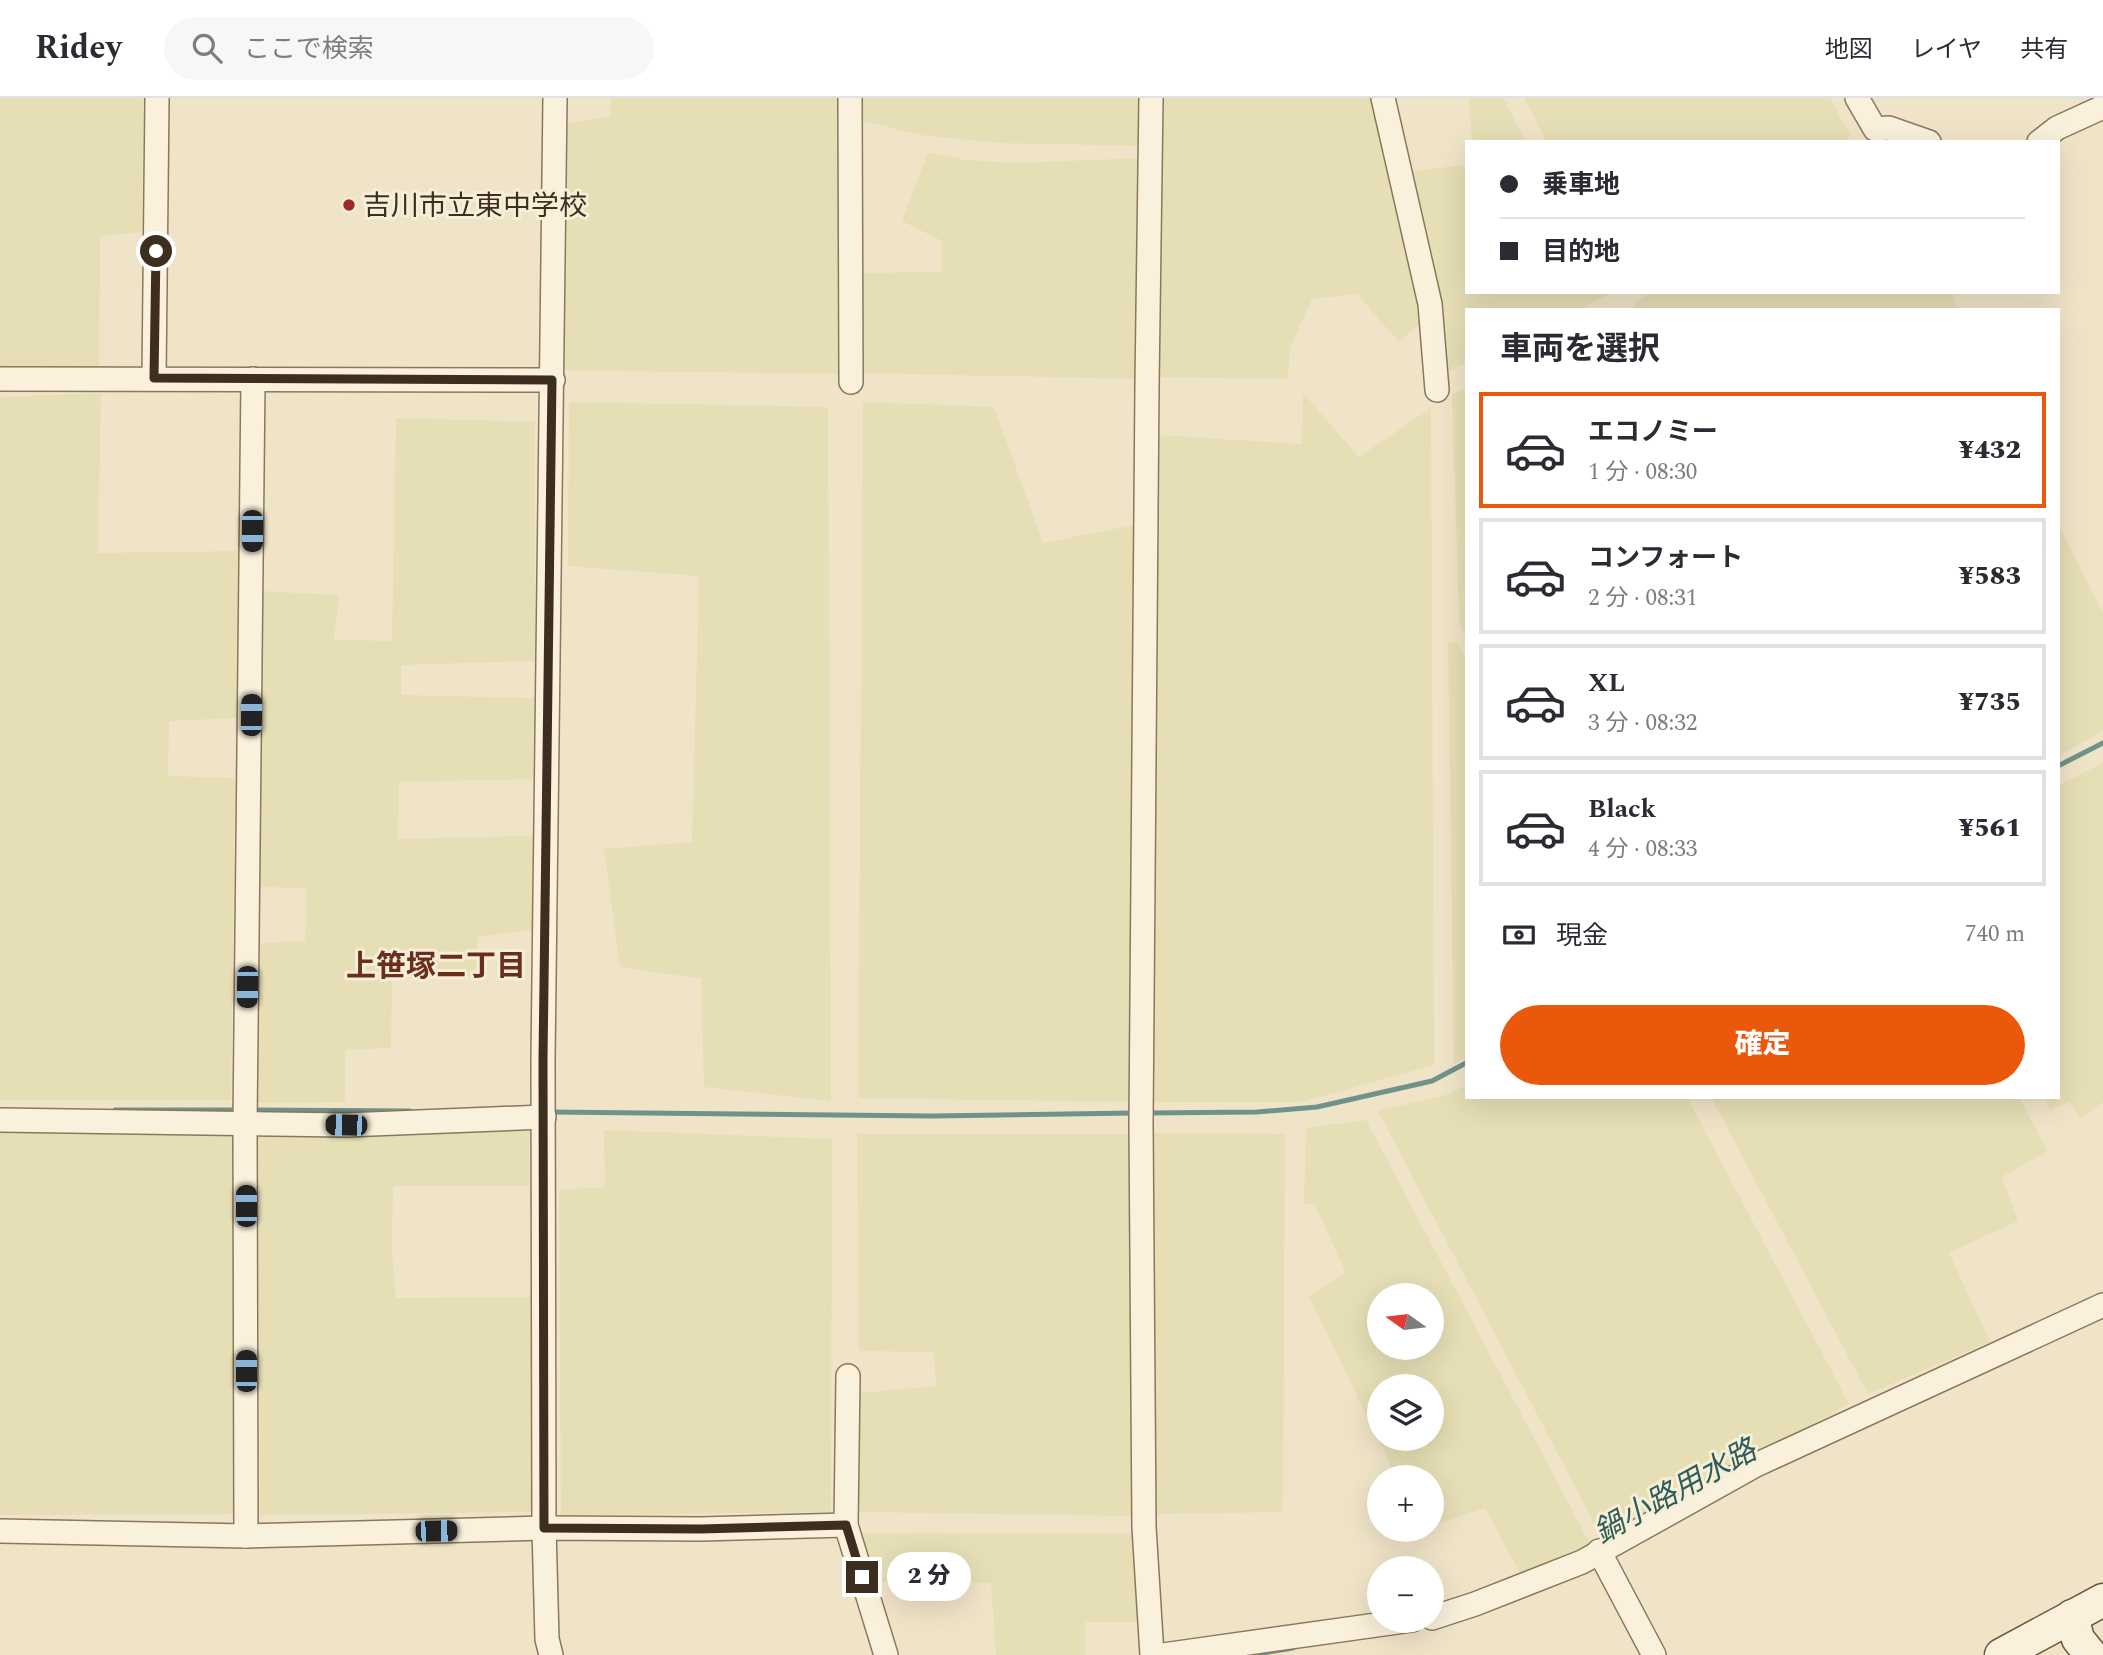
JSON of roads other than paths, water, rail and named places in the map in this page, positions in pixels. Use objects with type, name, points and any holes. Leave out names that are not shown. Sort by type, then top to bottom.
[{"type":"main road","points":[[2001,1655],[2103,1600]]},
{"type":"main road","points":[[2072,1616],[2078,1639],[2091,1655]]},
{"type":"street","points":[[154,378],[158,98]]},
{"type":"street","points":[[551,1655],[547,1639],[544,1528],[543,1059],[555,98]]},
{"type":"street","points":[[850,98],[851,382]]},
{"type":"street","points":[[1151,98],[1141,1124],[1144,1527],[1152,1655]]},
{"type":"street","points":[[1383,98],[1430,304],[1437,390]]},
{"type":"street","points":[[1857,98],[1875,129],[1889,128],[1923,140]]},
{"type":"street","points":[[2042,140],[2057,128],[2103,107]]},
{"type":"street","points":[[0,379],[552,380]]},
{"type":"street","points":[[246,1536],[246,1123],[253,379]]},
{"type":"street","points":[[0,1120],[346,1125],[544,1117]]},
{"type":"street","points":[[1444,1614],[1582,1562],[1756,1465],[2103,1305]]},
{"type":"street","points":[[848,1376],[846,1525],[886,1655]]},
{"type":"street","points":[[0,1531],[246,1536],[544,1528],[701,1529],[846,1525]]},
{"type":"street","points":[[1599,1551],[1654,1655]]},
{"type":"street","points":[[1163,1655],[1367,1626]]},
{"type":"waterway","points":[[2060,765],[2103,743]]},
{"type":"waterway","points":[[1148,1113],[1257,1112],[1317,1107],[1432,1081],[1465,1064]]},
{"type":"waterway","points":[[115,1110],[238,1110]]},
{"type":"waterway","points":[[252,1110],[410,1111]]},
{"type":"waterway","points":[[549,1112],[932,1116],[1134,1113]]},
{"type":"waterway","name":"鍋小路用水路","points":[[1251,1655],[1293,1648]]},
{"type":"place","name":"吉川市立東中学校","points":[[349,205]]},
{"type":"district","name":"上笹塚二丁目","points":[[436,966]]}]
